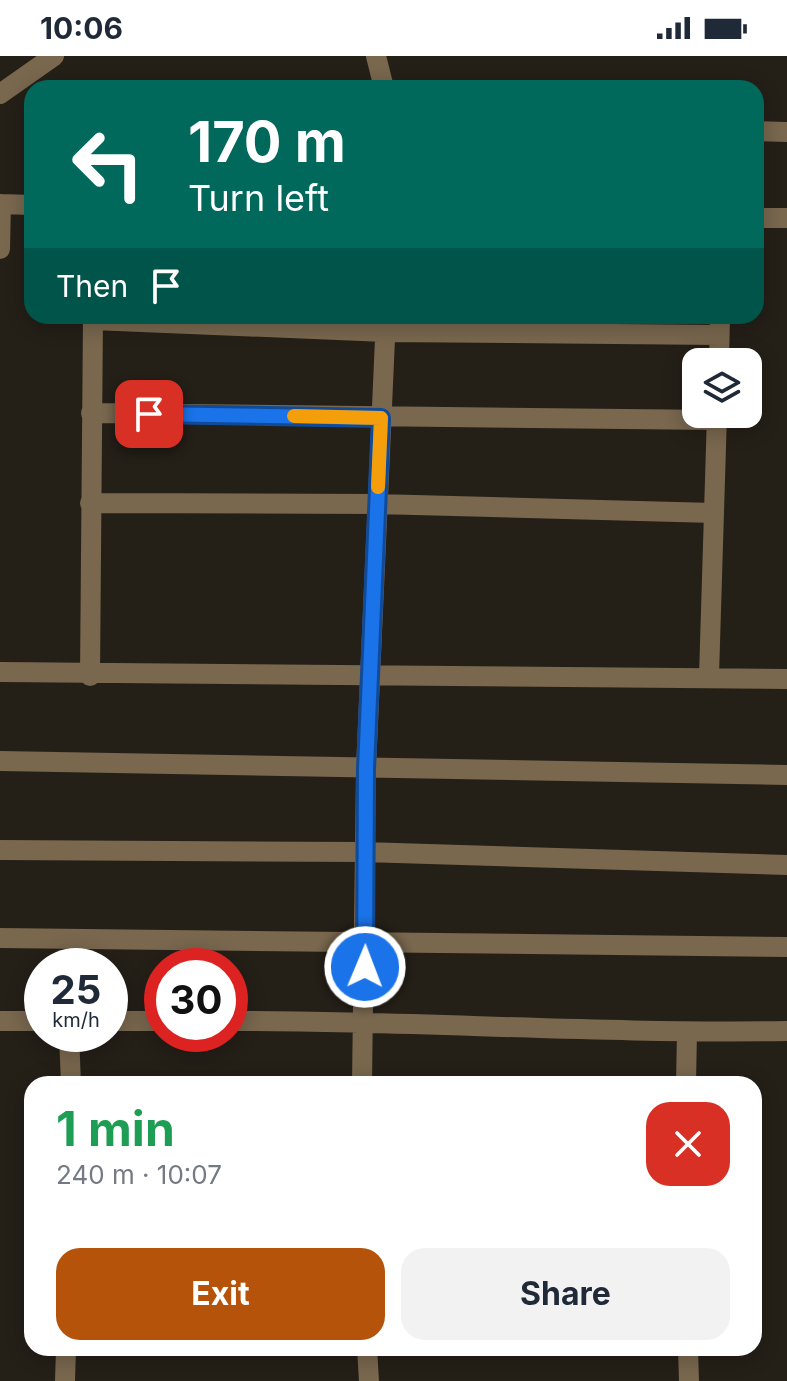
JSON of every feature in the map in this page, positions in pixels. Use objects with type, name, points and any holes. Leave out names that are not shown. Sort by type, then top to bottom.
[{"type":"street","points":[[0,94],[54,56]]},
{"type":"street","points":[[376,56],[382,80]]},
{"type":"street","points":[[764,131],[787,132]]},
{"type":"street","points":[[0,249],[0,204],[24,205]]},
{"type":"street","points":[[764,218],[787,218]]},
{"type":"street","points":[[90,676],[93,324]]},
{"type":"street","points":[[362,1076],[366,769],[386,324],[720,326],[719,348]]},
{"type":"street","points":[[91,413],[381,418],[682,417]]},
{"type":"street","points":[[709,676],[717,428]]},
{"type":"street","points":[[90,503],[377,504],[714,513]]},
{"type":"street","points":[[0,672],[90,676],[709,676],[787,679]]},
{"type":"street","points":[[0,761],[787,775]]},
{"type":"street","points":[[0,850],[364,852],[787,865]]},
{"type":"street","points":[[0,938],[787,947]]},
{"type":"street","points":[[0,1021],[24,1021]]},
{"type":"street","points":[[248,1021],[364,1021],[687,1032],[787,1031]]},
{"type":"street","points":[[686,1076],[687,1032]]},
{"type":"street","points":[[70,1052],[71,1076]]},
{"type":"street","points":[[65,1381],[66,1356]]},
{"type":"street","points":[[367,1356],[369,1381]]},
{"type":"street","points":[[688,1356],[689,1381]]},
{"type":"slow traffic","points":[[294,416],[381,418],[378,487]]},
{"type":"route","points":[[149,414],[381,418],[366,769],[365,967]]}]
